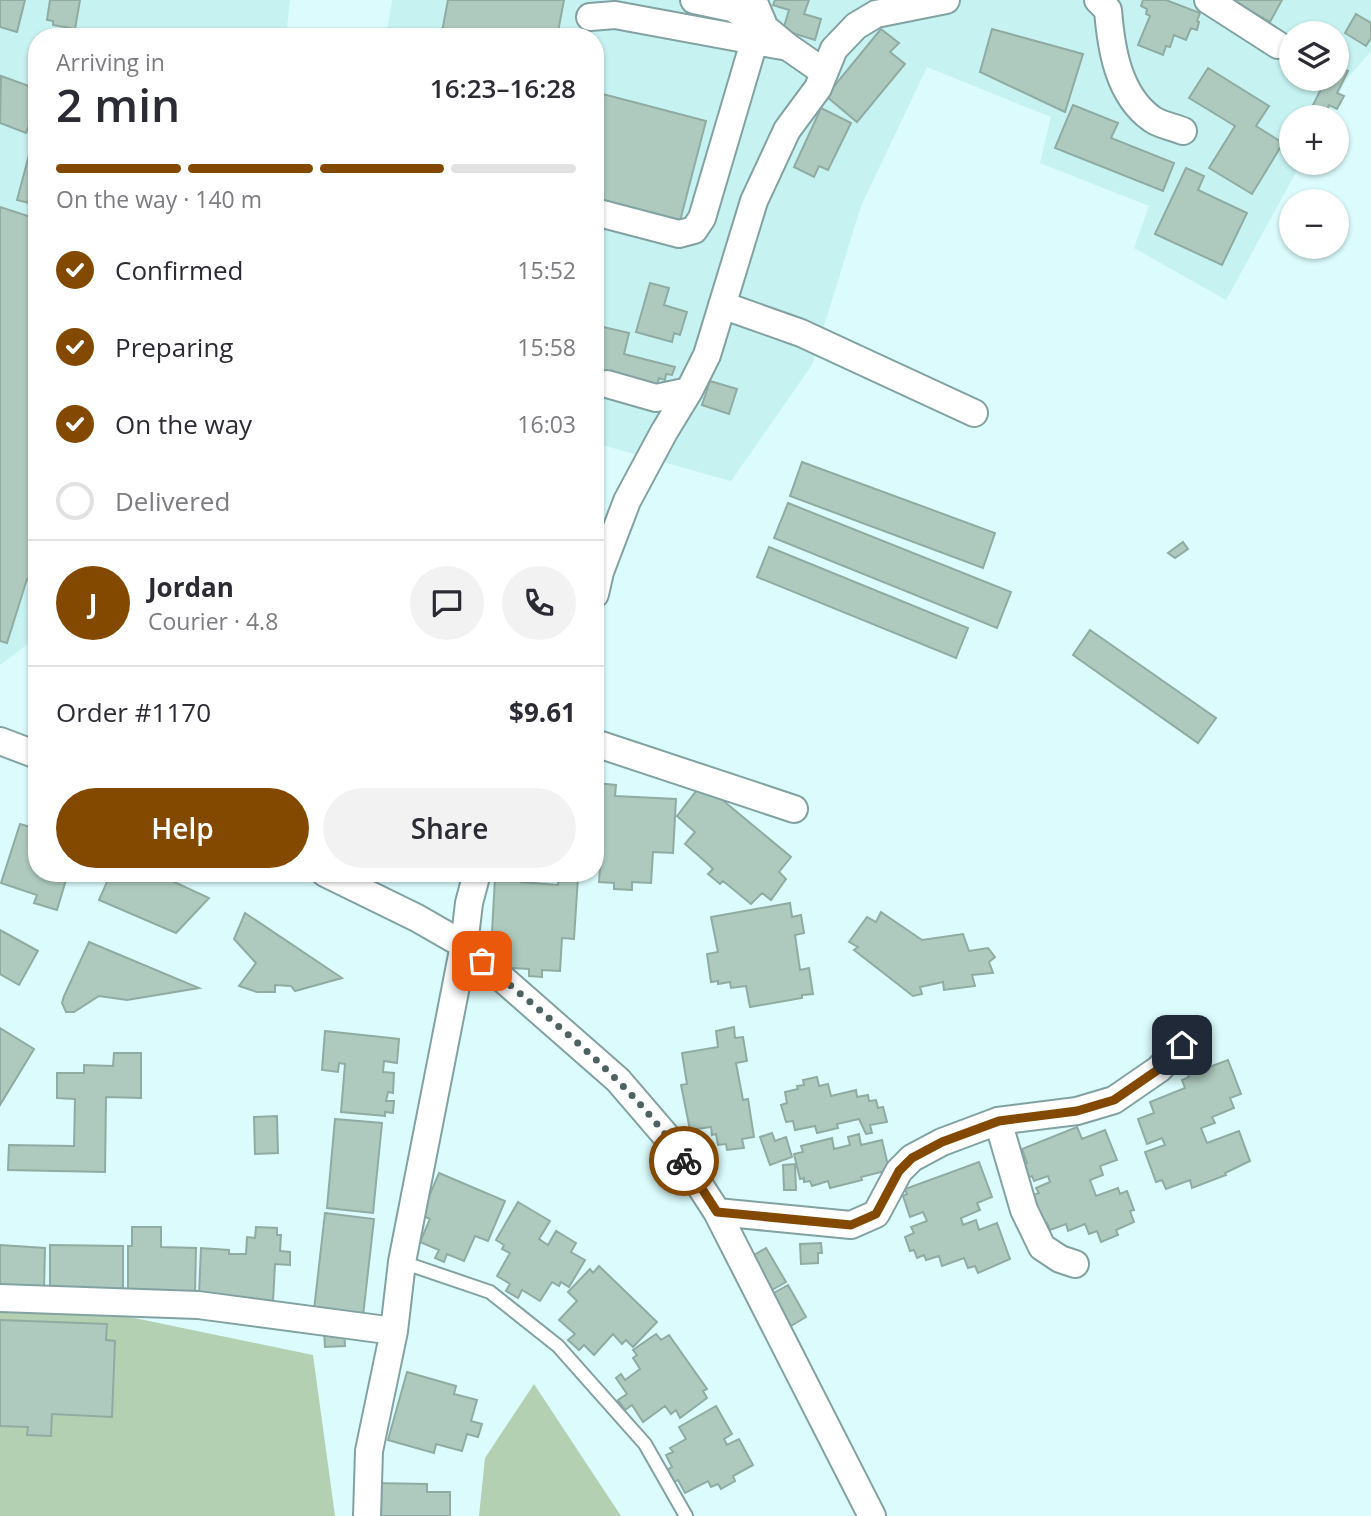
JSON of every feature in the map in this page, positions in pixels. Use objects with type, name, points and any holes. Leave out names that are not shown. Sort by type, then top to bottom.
[{"type":"street","points":[[694,0],[732,8],[760,35],[788,47],[824,72]]},
{"type":"street","points":[[604,214],[678,234],[694,230],[702,218],[760,35],[753,0]]},
{"type":"street","points":[[604,561],[627,501],[707,355],[754,201],[788,130],[818,88],[834,50],[856,26],[876,14],[946,0]]},
{"type":"street","points":[[1098,0],[1108,10],[1111,47],[1121,77],[1135,102],[1153,121],[1183,131]]},
{"type":"street","points":[[1208,0],[1278,46]]},
{"type":"street","points":[[590,17],[615,15],[733,36],[760,35]]},
{"type":"street","points":[[722,305],[801,333],[974,413]]},
{"type":"street","points":[[607,384],[656,398],[689,391]]},
{"type":"street","points":[[0,741],[28,752]]},
{"type":"street","points":[[604,746],[794,808]]},
{"type":"street","points":[[344,882],[464,945],[618,1080],[673,1144],[717,1212],[872,1516]]},
{"type":"street","points":[[367,1516],[369,1451],[394,1331],[401,1262],[475,882]]},
{"type":"street","points":[[717,1212],[851,1225],[876,1214],[899,1171],[912,1158],[942,1142],[999,1121],[1077,1111],[1114,1100],[1159,1069],[1182,1045]]},
{"type":"street","points":[[999,1121],[1024,1210],[1042,1247],[1060,1259],[1076,1264]]},
{"type":"street","points":[[0,1298],[198,1305],[394,1331]]},
{"type":"lane","points":[[401,1262],[490,1293],[558,1346],[645,1444],[686,1516]]},
{"type":"shaded area","points":[[0,0],[290,0],[287,28],[28,28],[28,644],[0,665]]},
{"type":"shaded area","points":[[392,0],[1371,0],[1371,51],[1349,77],[1349,21],[1279,21],[1279,91],[1340,91],[1332,105],[1279,105],[1279,175],[1294,175],[1287,189],[1279,189],[1279,203],[1226,300],[1134,248],[1149,206],[1040,163],[1051,117],[927,67],[861,206],[812,365],[731,481],[604,446],[604,28],[387,28]]},
{"type":"green space","points":[[0,1308],[120,1315],[313,1355],[335,1516],[0,1516]]},
{"type":"green space","points":[[534,1384],[621,1516],[479,1516],[485,1458]]},
{"type":"building","points":[[0,0],[25,0],[17,32],[0,27]]},
{"type":"building","points":[[50,0],[80,0],[75,28],[53,25],[53,21],[47,20]]},
{"type":"building","points":[[448,0],[564,0],[559,28],[443,28]]},
{"type":"building","points":[[775,0],[809,0],[804,14],[821,19],[815,40],[783,30],[789,10],[773,5]]},
{"type":"building","points":[[1143,0],[1166,0],[1200,13],[1197,30],[1191,28],[1186,40],[1174,35],[1170,47],[1166,46],[1163,55],[1138,45],[1150,16],[1146,14],[1147,9],[1141,6]]},
{"type":"building","points":[[1230,0],[1282,0],[1270,22]]},
{"type":"building","points":[[1356,14],[1371,23],[1371,38],[1366,46],[1349,35],[1349,26]]},
{"type":"building","points":[[881,29],[899,43],[890,52],[905,64],[857,122],[826,96]]},
{"type":"building","points":[[992,29],[1083,54],[1065,112],[980,72]]},
{"type":"building","points":[[1208,68],[1269,106],[1256,126],[1279,140],[1279,150],[1252,194],[1209,168],[1235,126],[1189,98]]},
{"type":"building","points":[[1,76],[28,86],[28,128],[26,133],[0,123]]},
{"type":"building","points":[[1320,91],[1338,91],[1337,93],[1344,96],[1339,105],[1313,105]]},
{"type":"building","points":[[604,94],[706,121],[680,221],[604,201]]},
{"type":"building","points":[[1073,105],[1118,123],[1111,138],[1174,163],[1163,191],[1055,148]]},
{"type":"building","points":[[821,108],[851,123],[828,170],[819,166],[814,177],[794,167]]},
{"type":"building","points":[[28,159],[28,203],[17,200]]},
{"type":"building","points":[[1186,168],[1204,176],[1198,190],[1247,213],[1222,265],[1155,234]]},
{"type":"building","points":[[0,207],[28,216],[28,579],[7,643],[0,641]]},
{"type":"building","points":[[650,283],[669,288],[664,305],[687,312],[680,335],[674,333],[672,342],[636,332]]},
{"type":"building","points":[[604,327],[629,333],[624,354],[675,367],[672,375],[666,374],[665,380],[659,378],[656,387],[604,375]]},
{"type":"building","points":[[710,381],[737,389],[729,414],[702,405]]},
{"type":"building","points":[[802,462],[995,533],[983,568],[790,496]]},
{"type":"building","points":[[788,503],[1011,592],[997,628],[774,538]]},
{"type":"building","points":[[1183,542],[1188,549],[1175,558],[1168,553]]},
{"type":"building","points":[[769,547],[968,628],[956,658],[757,577]]},
{"type":"building","points":[[1090,630],[1216,718],[1198,743],[1073,655]]},
{"type":"building","points":[[604,784],[616,785],[615,796],[676,799],[673,853],[653,852],[651,883],[632,882],[632,890],[614,889],[614,883],[599,882],[604,882]]},
{"type":"building","points":[[708,788],[791,857],[779,872],[786,879],[771,900],[762,893],[751,904],[723,881],[720,884],[708,874],[713,869],[685,844],[695,832],[677,816],[697,790]]},
{"type":"building","points":[[20,824],[28,826],[28,882],[65,882],[57,910],[34,903],[37,895],[1,883]]},
{"type":"building","points":[[107,882],[174,882],[209,898],[176,933],[99,900]]},
{"type":"building","points":[[495,882],[558,885],[558,882],[578,882],[574,939],[562,938],[560,971],[542,970],[542,977],[529,976],[529,969],[495,967],[496,950],[491,950]]},
{"type":"building","points":[[790,903],[792,917],[801,915],[804,933],[795,935],[800,970],[809,968],[813,994],[750,1007],[746,986],[731,988],[730,982],[711,982],[707,954],[718,952],[711,917]]},
{"type":"building","points":[[881,912],[922,940],[963,934],[969,951],[988,948],[995,957],[989,962],[993,973],[972,975],[975,986],[944,990],[943,982],[920,987],[922,994],[913,996],[854,950],[858,947],[849,942],[867,917],[876,922]]},
{"type":"building","points":[[245,913],[342,978],[295,991],[291,986],[275,985],[275,992],[257,992],[239,986],[256,963],[234,939]]},
{"type":"building","points":[[0,930],[38,951],[19,985],[0,974]]},
{"type":"building","points":[[89,942],[199,988],[127,1000],[99,996],[74,1012],[66,1012],[62,1003],[64,996]]},
{"type":"building","points":[[734,1027],[735,1038],[743,1037],[747,1061],[736,1063],[743,1100],[748,1099],[754,1137],[742,1139],[744,1148],[727,1150],[726,1144],[718,1145],[716,1134],[712,1135],[711,1127],[690,1130],[681,1085],[687,1084],[682,1053],[718,1047],[716,1031]]},
{"type":"building","points":[[0,1028],[34,1049],[0,1105]]},
{"type":"building","points":[[325,1031],[399,1039],[397,1063],[384,1061],[383,1072],[394,1073],[393,1093],[388,1092],[386,1101],[394,1101],[393,1113],[385,1112],[385,1116],[341,1112],[345,1064],[339,1063],[338,1072],[322,1070]]},
{"type":"building","points":[[114,1053],[141,1053],[141,1098],[106,1097],[105,1172],[8,1170],[9,1145],[74,1146],[75,1099],[57,1098],[57,1073],[84,1073],[84,1065],[113,1066]]},
{"type":"building","points":[[1228,1060],[1241,1094],[1230,1098],[1234,1108],[1212,1117],[1215,1123],[1201,1128],[1207,1143],[1239,1131],[1250,1161],[1225,1173],[1226,1175],[1192,1188],[1190,1180],[1166,1189],[1162,1180],[1156,1182],[1145,1152],[1165,1145],[1162,1138],[1147,1144],[1138,1119],[1154,1113],[1150,1102],[1185,1088],[1182,1080],[1189,1077],[1187,1072]]},
{"type":"building","points":[[817,1077],[819,1086],[828,1084],[831,1096],[856,1090],[857,1097],[868,1095],[869,1101],[876,1100],[878,1108],[883,1107],[887,1122],[870,1125],[872,1133],[866,1134],[859,1119],[837,1124],[838,1128],[817,1133],[815,1126],[795,1130],[793,1121],[786,1122],[781,1105],[787,1103],[785,1092],[804,1085],[803,1080]]},
{"type":"building","points":[[277,1116],[278,1153],[255,1154],[254,1117]]},
{"type":"building","points":[[335,1119],[382,1123],[373,1213],[327,1208]]},
{"type":"building","points":[[1077,1127],[1082,1139],[1105,1130],[1117,1160],[1100,1166],[1103,1175],[1090,1180],[1096,1196],[1118,1188],[1120,1194],[1127,1191],[1134,1210],[1130,1211],[1134,1222],[1116,1230],[1118,1235],[1101,1242],[1097,1231],[1089,1234],[1085,1224],[1068,1231],[1066,1224],[1050,1230],[1047,1223],[1039,1226],[1027,1197],[1039,1193],[1036,1188],[1050,1182],[1048,1176],[1034,1181],[1032,1176],[1025,1179],[1020,1165],[1027,1163],[1022,1149]]},
{"type":"building","points":[[772,1133],[775,1141],[786,1137],[792,1157],[770,1165],[760,1137]]},
{"type":"building","points":[[859,1134],[861,1145],[882,1140],[889,1170],[830,1188],[828,1181],[812,1186],[810,1181],[804,1182],[804,1178],[800,1179],[794,1154],[803,1152],[801,1146],[832,1138],[834,1149],[850,1145],[848,1137]]},
{"type":"building","points":[[979,1162],[992,1197],[977,1203],[980,1210],[961,1218],[963,1225],[976,1220],[979,1230],[997,1223],[1010,1259],[978,1273],[975,1266],[968,1268],[964,1258],[942,1266],[939,1256],[926,1260],[924,1255],[917,1258],[914,1250],[910,1251],[905,1237],[914,1233],[911,1227],[927,1221],[923,1212],[910,1217],[903,1196],[907,1194],[905,1189]]},
{"type":"building","points":[[795,1164],[796,1190],[784,1190],[783,1165]]},
{"type":"building","points":[[439,1173],[505,1201],[488,1241],[475,1236],[464,1261],[447,1254],[444,1262],[435,1258],[439,1250],[420,1242],[430,1219],[421,1215]]},
{"type":"building","points":[[518,1202],[550,1221],[539,1239],[548,1245],[556,1231],[576,1243],[571,1252],[585,1260],[569,1287],[561,1282],[559,1286],[552,1282],[540,1301],[522,1290],[518,1298],[506,1291],[510,1284],[497,1276],[510,1253],[502,1249],[504,1245],[496,1240]]},
{"type":"building","points":[[325,1213],[374,1219],[363,1316],[314,1310]]},
{"type":"building","points":[[132,1227],[161,1227],[161,1247],[196,1248],[195,1292],[128,1291],[128,1246],[132,1246]]},
{"type":"building","points":[[256,1227],[277,1228],[277,1235],[281,1235],[280,1251],[290,1252],[290,1265],[275,1264],[273,1301],[222,1300],[222,1295],[199,1294],[201,1248],[229,1250],[229,1254],[246,1254],[247,1237],[255,1238]]},
{"type":"building","points":[[821,1243],[822,1253],[818,1253],[818,1263],[801,1264],[800,1244]]},
{"type":"building","points":[[0,1245],[45,1248],[44,1289],[0,1287]]},
{"type":"building","points":[[50,1245],[123,1246],[123,1289],[50,1289]]},
{"type":"building","points":[[766,1248],[786,1282],[772,1290],[752,1256]]},
{"type":"building","points":[[599,1266],[657,1322],[633,1347],[626,1340],[622,1344],[613,1334],[594,1355],[584,1345],[579,1350],[568,1340],[575,1334],[559,1320],[577,1301],[568,1292],[590,1269],[593,1273]]},
{"type":"building","points":[[788,1285],[806,1317],[791,1326],[772,1294]]},
{"type":"building","points":[[0,1320],[107,1324],[106,1340],[115,1341],[112,1417],[52,1414],[51,1436],[27,1435],[28,1427],[0,1426]]},
{"type":"building","points":[[344,1330],[345,1346],[325,1347],[324,1331]]},
{"type":"building","points":[[656,1334],[661,1340],[669,1335],[707,1389],[703,1391],[707,1398],[680,1418],[676,1410],[671,1414],[665,1406],[643,1422],[632,1405],[625,1410],[618,1400],[627,1394],[616,1378],[621,1374],[625,1380],[640,1369],[633,1358],[637,1355],[633,1350]]},
{"type":"building","points":[[407,1372],[456,1386],[454,1394],[477,1400],[471,1421],[482,1424],[478,1437],[467,1434],[462,1451],[436,1444],[434,1453],[388,1440]]},
{"type":"building","points":[[716,1406],[732,1434],[724,1439],[727,1445],[739,1439],[753,1465],[733,1476],[735,1481],[721,1489],[718,1484],[711,1487],[708,1481],[685,1493],[678,1480],[672,1483],[665,1471],[672,1467],[666,1455],[673,1452],[670,1448],[686,1439],[679,1427]]},
{"type":"building","points":[[373,1483],[427,1484],[427,1492],[450,1492],[450,1516],[373,1516]]},
{"type":"way so far","points":[[482,961],[618,1080],[673,1144],[684,1161]]},
{"type":"route","points":[[684,1161],[717,1212],[851,1225],[876,1214],[899,1171],[912,1158],[942,1142],[999,1121],[1077,1111],[1114,1100],[1159,1069],[1182,1045]]}]
